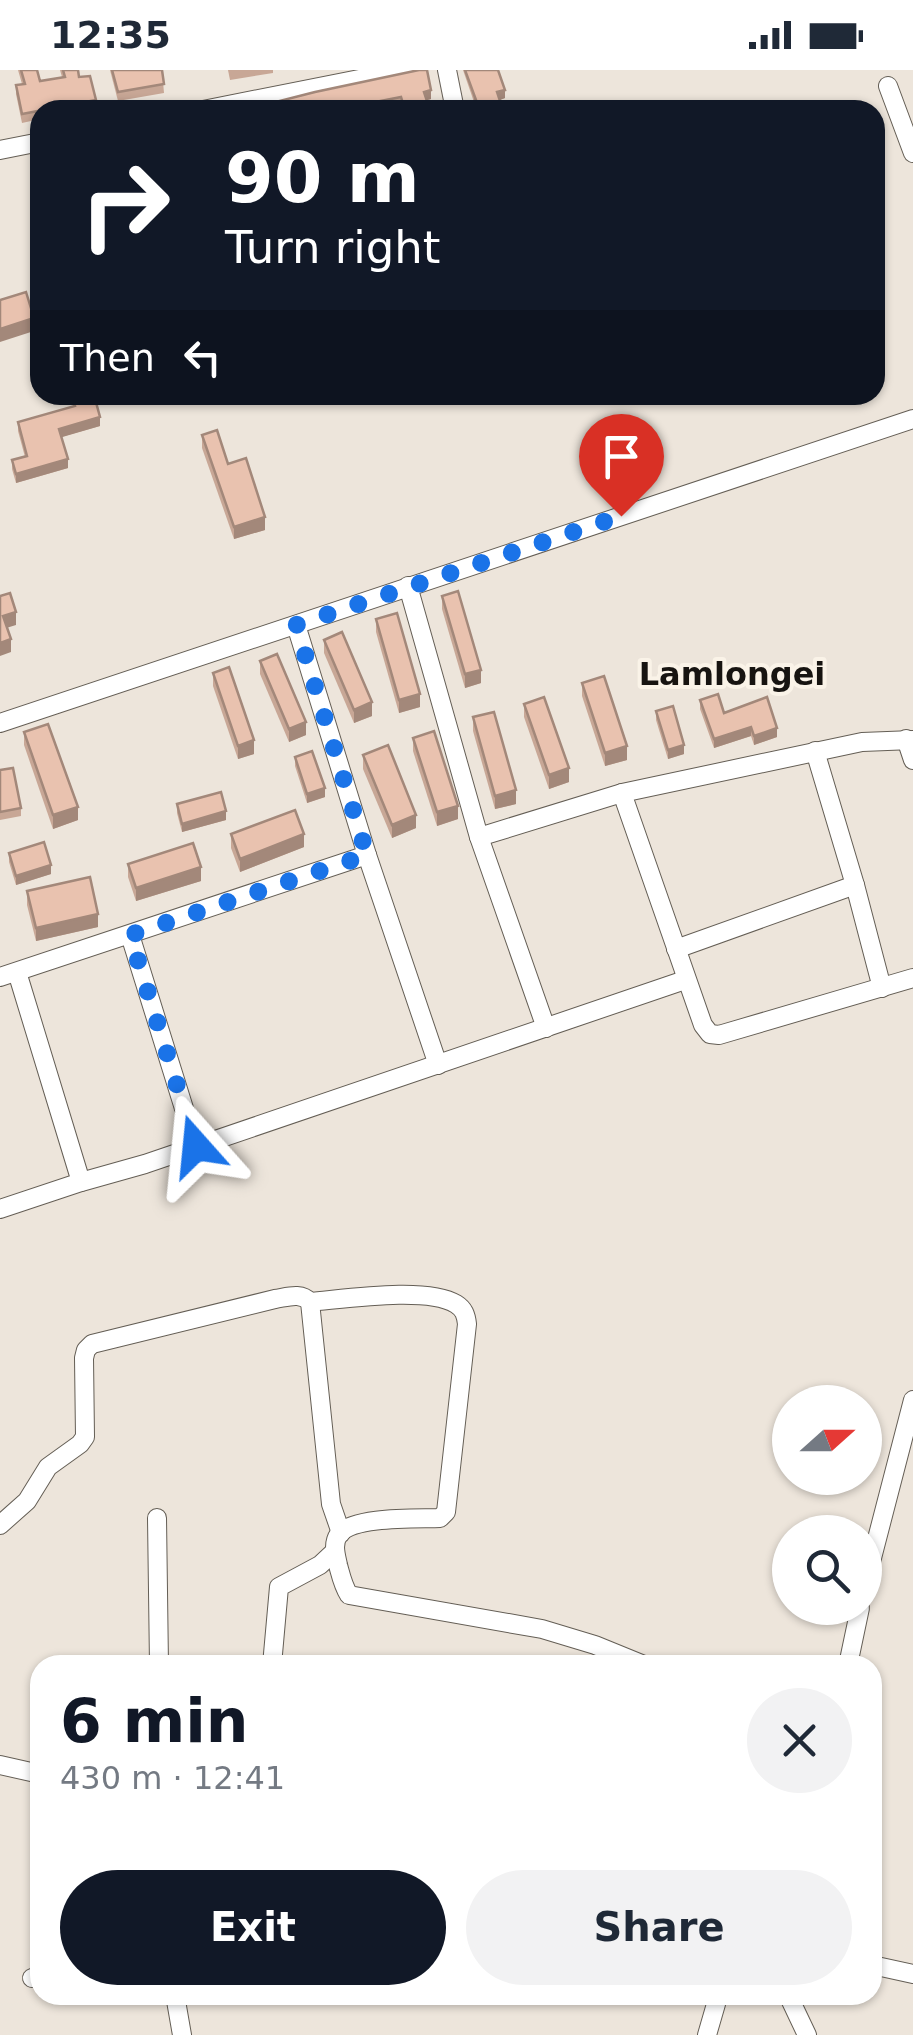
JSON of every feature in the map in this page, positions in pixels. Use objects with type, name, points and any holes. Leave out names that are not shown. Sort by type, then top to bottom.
[{"type":"street","points":[[254,100],[405,70]]},
{"type":"street","points":[[447,70],[452,100]]},
{"type":"street","points":[[888,86],[913,152]]},
{"type":"street","points":[[0,150],[30,144]]},
{"type":"street","points":[[0,723],[913,419]]},
{"type":"street","points":[[408,586],[479,837],[546,1028]]},
{"type":"street","points":[[296,625],[367,855],[438,1065]]},
{"type":"street","points":[[479,837],[622,794],[862,742],[909,740],[913,760]]},
{"type":"street","points":[[815,751],[882,988]]},
{"type":"street","points":[[622,794],[685,980],[710,1034],[719,1035],[913,978]]},
{"type":"street","points":[[82,1182],[9,975],[367,855]]},
{"type":"street","points":[[676,950],[855,885]]},
{"type":"street","points":[[130,935],[196,1146]]},
{"type":"street","points":[[0,1208],[196,1146],[685,980]]},
{"type":"street","points":[[273,1655],[279,1588],[320,1565],[352,1526],[388,1519],[440,1518],[446,1512],[467,1324],[466,1312],[458,1304],[417,1295],[310,1302]]},
{"type":"street","points":[[0,1526],[27,1502],[48,1466],[80,1444],[85,1436],[84,1358],[92,1344],[275,1299],[305,1297],[310,1302],[332,1504],[344,1589],[349,1595],[542,1629],[620,1655]]},
{"type":"street","points":[[882,1519],[913,1400]]},
{"type":"street","points":[[158,1518],[159,1655]]},
{"type":"street","points":[[850,1655],[856,1625]]},
{"type":"street","points":[[0,1765],[30,1772]]},
{"type":"street","points":[[882,1967],[913,1974]]},
{"type":"street","points":[[177,2005],[182,2035]]},
{"type":"street","points":[[706,2035],[716,2005]]},
{"type":"street","points":[[793,2005],[807,2035]]},
{"type":"building","points":[[21,70],[37,70],[40,81],[65,77],[63,70],[78,70],[79,77],[90,76],[96,100],[30,100],[30,112],[22,114],[16,85],[25,84]]},
{"type":"building","points":[[112,70],[162,70],[164,84],[118,92]]},
{"type":"building","points":[[419,70],[427,70],[431,90],[424,92],[427,100],[283,100]]},
{"type":"building","points":[[465,70],[498,70],[505,90],[497,92],[500,100],[476,100]]},
{"type":"building","points":[[26,292],[30,319],[0,329],[0,300]]},
{"type":"building","points":[[97,405],[100,417],[59,429],[68,459],[16,474],[12,460],[27,456],[18,422],[75,406]]},
{"type":"building","points":[[217,430],[228,464],[246,458],[265,517],[234,527],[202,435]]},
{"type":"building","points":[[458,591],[481,670],[465,674],[442,596]]},
{"type":"building","points":[[10,593],[16,612],[3,616],[11,639],[0,643],[0,596]]},
{"type":"building","points":[[397,613],[420,694],[399,700],[376,619]]},
{"type":"building","points":[[342,632],[372,702],[354,710],[324,640]]},
{"type":"building","points":[[277,654],[306,722],[289,729],[260,661]]},
{"type":"building","points":[[229,667],[254,740],[238,746],[213,673]]},
{"type":"building","points":[[604,676],[627,746],[605,753],[582,683]]},
{"type":"building","points":[[718,694],[724,713],[767,697],[777,728],[754,736],[751,727],[714,739],[700,700]]},
{"type":"building","points":[[544,697],[569,768],[549,775],[524,704]]},
{"type":"building","points":[[673,706],[684,745],[668,750],[656,711]]},
{"type":"building","points":[[494,712],[516,790],[495,796],[473,717]]},
{"type":"building","points":[[48,724],[78,807],[53,815],[24,732]]},
{"type":"building","points":[[434,731],[458,806],[437,812],[413,738]]},
{"type":"building","points":[[388,745],[416,815],[392,825],[363,755]]},
{"type":"building","points":[[312,751],[325,788],[307,794],[295,757]]},
{"type":"building","points":[[13,768],[21,808],[0,812],[0,770]]},
{"type":"building","points":[[221,792],[226,811],[182,824],[177,804]]},
{"type":"building","points":[[295,810],[304,834],[240,859],[231,834]]},
{"type":"building","points":[[44,842],[51,865],[16,876],[9,853]]},
{"type":"building","points":[[193,843],[201,867],[136,888],[128,864]]},
{"type":"building","points":[[90,877],[98,914],[36,928],[27,891]]},
{"type":"district","name":"Lamlongei","points":[[732,674]]},
{"type":"route","points":[[196,1146],[130,935],[367,855],[296,625],[621,516]]}]
